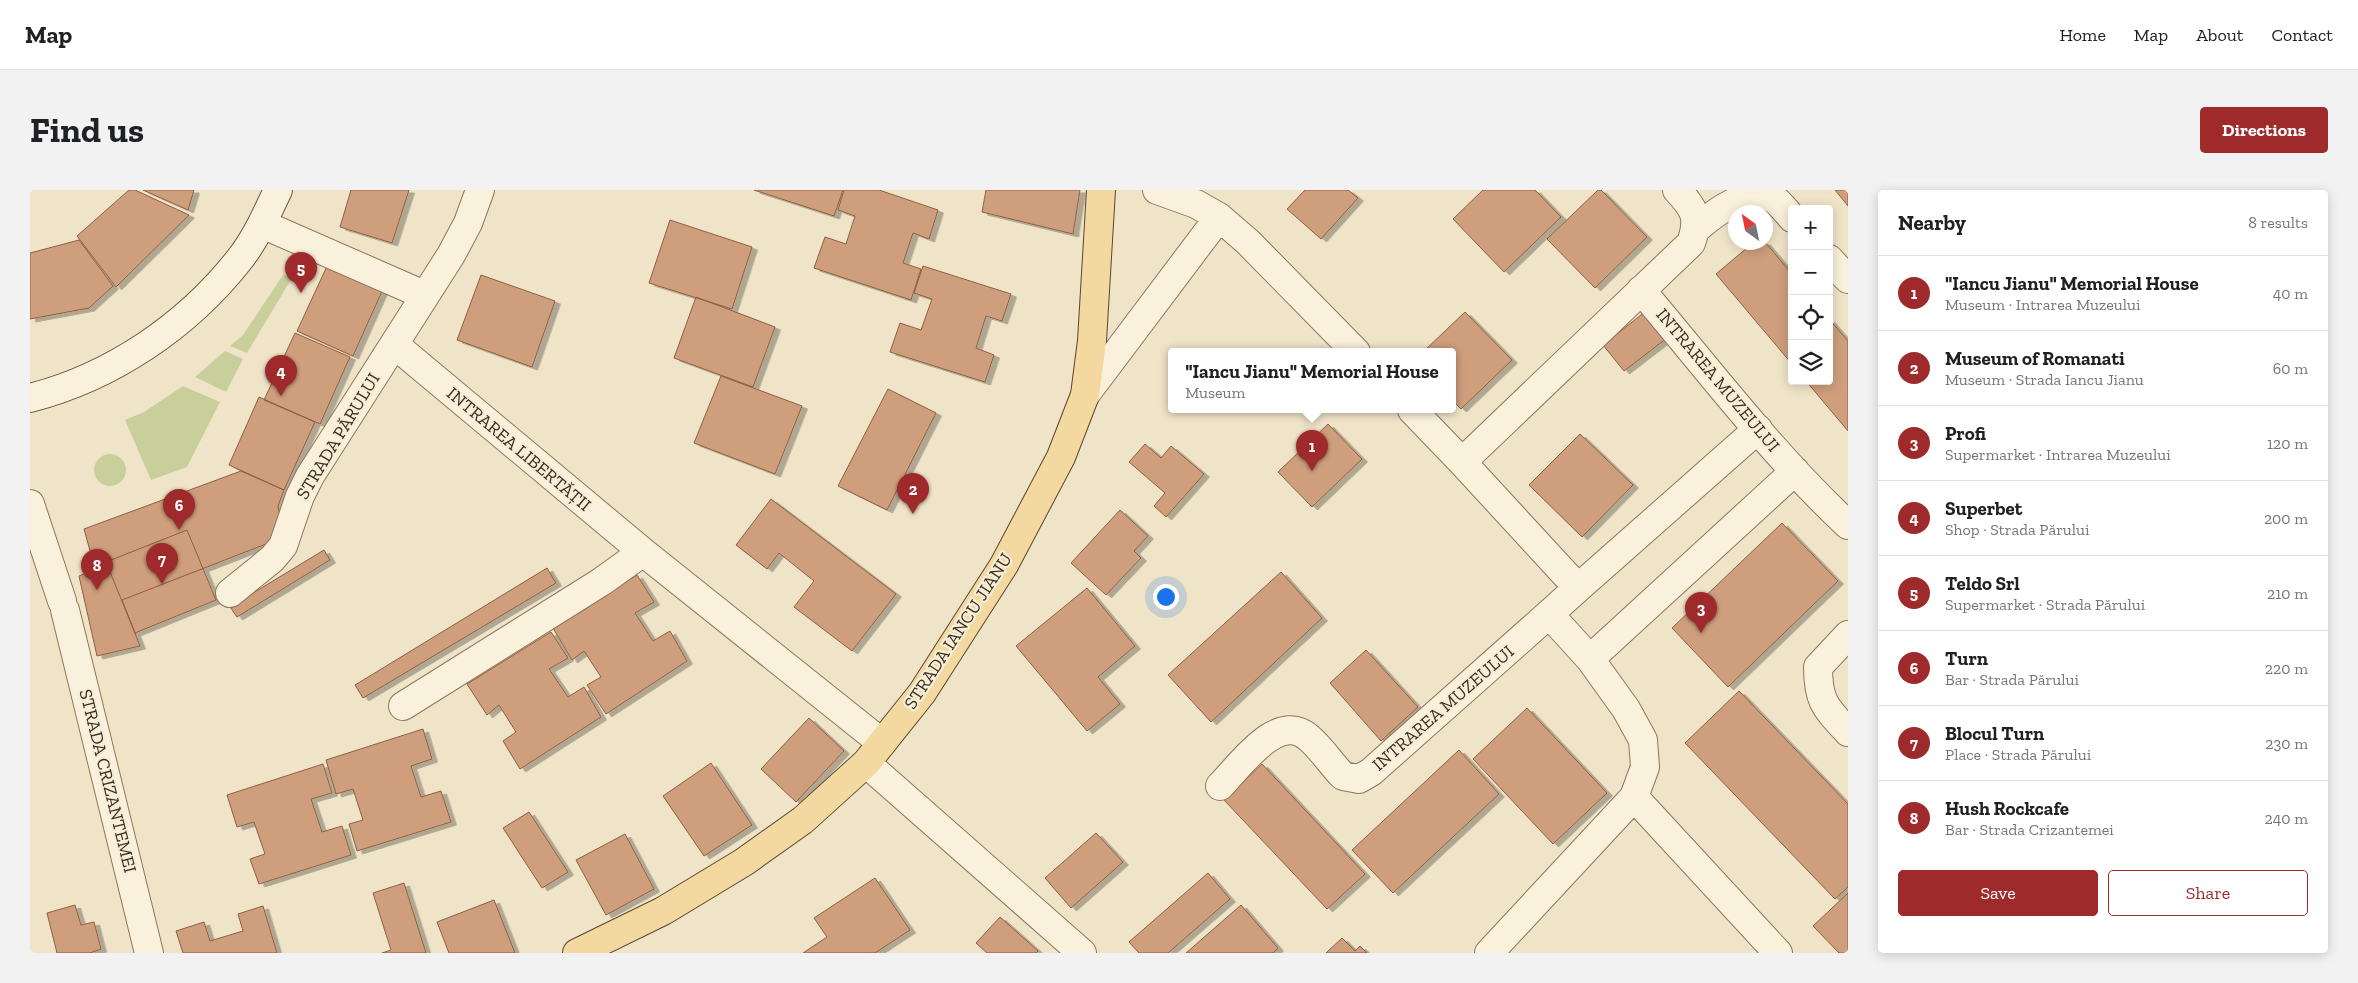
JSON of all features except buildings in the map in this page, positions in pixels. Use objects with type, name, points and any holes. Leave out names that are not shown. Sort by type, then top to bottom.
[{"type":"main road","name":"STRADA IANCU JIANU","points":[[578,953],[663,911],[744,862],[803,820],[874,753],[922,693],[1004,565],[1061,456],[1085,396],[1092,340],[1101,190]]},
{"type":"street","points":[[30,398],[92,377],[138,352],[179,321],[214,288],[240,259],[262,224],[278,190]]},
{"type":"street","name":"STRADA PĂRULUI","points":[[230,593],[272,559],[283,546],[293,514],[310,476],[451,255],[468,223],[480,190]]},
{"type":"street","points":[[1157,190],[1196,204],[1219,217],[1248,242],[1352,348]]},
{"type":"street","points":[[1676,190],[1694,212],[1697,228]]},
{"type":"street","points":[[1462,462],[1691,243],[1697,228],[1732,197],[1747,191],[1760,192],[1773,197],[1788,214]]},
{"type":"street","name":"STRADA IANCU JIANU","points":[[1085,396],[1219,217]]},
{"type":"street","points":[[262,224],[424,295]]},
{"type":"street","points":[[1833,262],[1848,279]]},
{"type":"street","name":"INTRAREA MUZEULUI","points":[[1641,290],[1758,429],[1848,525]]},
{"type":"street","name":"INTRAREA LIBERTĂȚII","points":[[394,345],[643,552],[874,753],[1082,953]]},
{"type":"street","points":[[1415,413],[1578,588]]},
{"type":"street","name":"INTRAREA MUZEULUI","points":[[1220,786],[1273,734],[1288,729],[1300,732],[1309,738],[1343,776],[1359,779],[1372,772],[1758,429]]},
{"type":"street","points":[[1590,660],[1796,471]]},
{"type":"street","name":"STRADA CRIZANTEMEI","points":[[30,504],[63,603],[149,953]]},
{"type":"street","points":[[403,706],[601,582],[643,552]]},
{"type":"street","points":[[1489,953],[1634,797],[1645,767],[1643,740],[1626,710],[1590,660],[1549,614]]},
{"type":"street","points":[[1848,635],[1818,667],[1818,689],[1825,707],[1848,732]]},
{"type":"street","points":[[1634,797],[1778,953]]},
{"type":"green space","points":[[283,275],[292,278],[247,353],[230,346],[243,335]]},
{"type":"green space","points":[[225,351],[243,359],[226,392],[195,377]]},
{"type":"green space","points":[[183,386],[220,402],[187,467],[151,480],[125,420],[144,412]]},
{"type":"green space","points":[[110,454],[122,458],[126,470],[122,482],[110,486],[98,482],[94,470],[98,458]]},
{"type":"place","name":"Teldo Srl","points":[[301,293]]},
{"type":"place","name":"Superbet","points":[[281,396]]},
{"type":"place","name":"\"Iancu Jianu\" Memorial House","points":[[1312,471]]},
{"type":"place","name":"Museum of Romanati","points":[[913,514]]},
{"type":"place","name":"Turn","points":[[179,530]]},
{"type":"place","name":"Blocul Turn","points":[[162,584]]},
{"type":"place","name":"Hush Rockcafe","points":[[97,590]]},
{"type":"place","name":"Profi","points":[[1701,633]]}]
